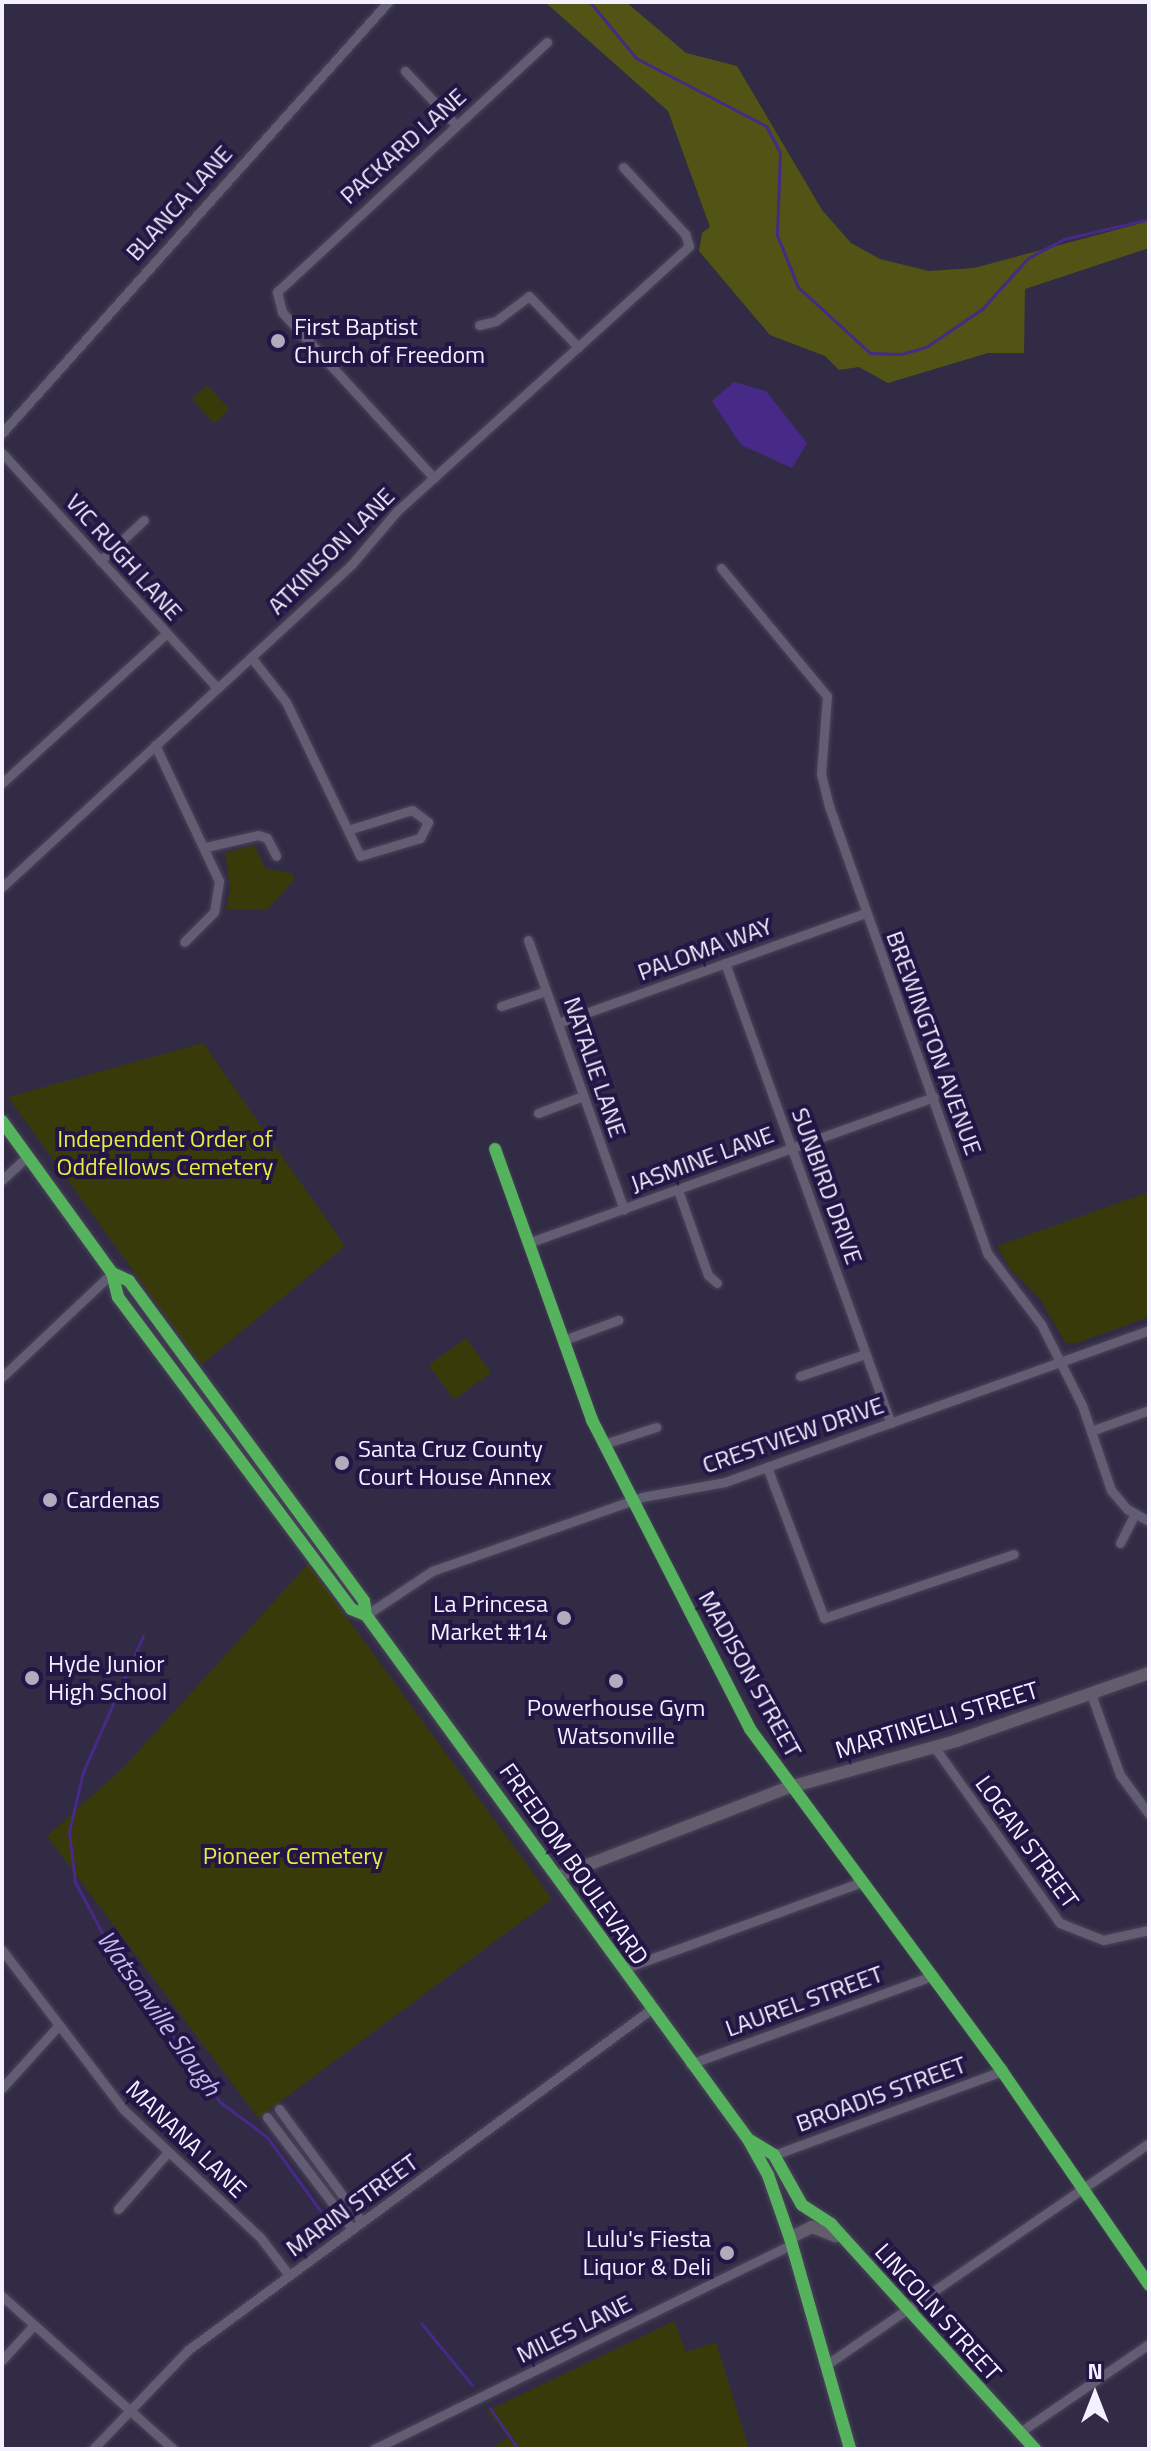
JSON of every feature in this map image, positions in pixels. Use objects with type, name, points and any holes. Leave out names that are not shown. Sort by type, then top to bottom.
[{"type":"main road","name":"FREEDOM BOULEVARD","points":[[2,1121],[112,1273],[127,1309],[351,1609],[366,1615],[559,1876],[650,2010],[748,2139],[768,2175],[791,2241],[850,2449]]},
{"type":"main road","name":"MARTINELLI STREET","points":[[559,1876],[790,1787],[935,1748],[1149,1673]]},
{"type":"main road","name":"FREEDOM BOULEVARD","points":[[748,2139],[774,2155],[806,2209]]},
{"type":"main road","name":"LINCOLN STREET","points":[[806,2209],[828,2221],[1035,2449]]},
{"type":"main road","name":"LINCOLN STREET","points":[[791,2241],[815,2227],[845,2242]]},
{"type":"street","name":"BLANCA LANE","points":[[2,433],[388,2]]},
{"type":"street","name":"PACKARD LANE","points":[[434,478],[282,312],[277,296],[286,279],[547,42]]},
{"type":"street","points":[[405,71],[456,125]]},
{"type":"street","name":"ATKINSON LANE","points":[[2,887],[251,657],[434,478],[689,246],[685,234],[623,167]]},
{"type":"street","points":[[479,325],[496,321],[529,296],[578,347]]},
{"type":"street","name":"VIC RUGH LANE","points":[[2,453],[217,688]]},
{"type":"street","points":[[100,561],[144,520]]},
{"type":"street","name":"BREWINGTON AVENUE","points":[[721,568],[827,696],[821,774],[866,913],[988,1254],[1031,1307],[1060,1361],[1091,1431],[1111,1490],[1135,1514],[1149,1521]]},
{"type":"street","points":[[2,783],[166,634]]},
{"type":"street","points":[[251,657],[286,702],[360,856],[420,838],[428,822],[412,810],[348,830]]},
{"type":"street","points":[[155,745],[218,875],[218,900],[210,918],[184,942]]},
{"type":"street","points":[[206,847],[258,835],[267,838],[276,856]]},
{"type":"street","name":"PALOMA WAY","points":[[558,1023],[866,913]]},
{"type":"street","name":"NATALIE LANE","points":[[528,940],[624,1209]]},
{"type":"street","name":"SUNBIRD DRIVE","points":[[725,963],[891,1423]]},
{"type":"street","points":[[501,1006],[546,991]]},
{"type":"street","points":[[538,1113],[583,1096]]},
{"type":"street","name":"JASMINE LANE","points":[[528,1243],[934,1097]]},
{"type":"street","name":"MADISON STREET","points":[[495,1149],[604,1444],[750,1729],[1002,2071],[1149,2285]]},
{"type":"street","points":[[2,1180],[28,1156]]},
{"type":"street","points":[[678,1190],[708,1275],[717,1283]]},
{"type":"street","points":[[2,1377],[112,1273]]},
{"type":"street","points":[[564,1340],[618,1320]]},
{"type":"street","name":"CRESTVIEW DRIVE","points":[[366,1615],[432,1571],[632,1501],[714,1485],[1149,1330]]},
{"type":"street","points":[[800,1376],[865,1354]]},
{"type":"street","points":[[1091,1431],[1149,1410]]},
{"type":"street","points":[[604,1444],[656,1427]]},
{"type":"street","points":[[767,1467],[824,1618],[1014,1554]]},
{"type":"street","points":[[1120,1543],[1135,1514]]},
{"type":"street","points":[[1091,1694],[1120,1775],[1149,1814]]},
{"type":"street","name":"LOGAN STREET","points":[[935,1748],[1060,1923],[1103,1940],[1149,1930]]},
{"type":"street","points":[[623,1969],[862,1882]]},
{"type":"street","name":"MANANA LANE","points":[[2,1950],[123,2109],[267,2244],[289,2275]]},
{"type":"street","name":"LAUREL STREET","points":[[690,2064],[932,1976]]},
{"type":"street","name":"MARIN STREET","points":[[93,2449],[176,2359],[650,2010]]},
{"type":"street","points":[[2,2088],[59,2025]]},
{"type":"street","name":"BROADIS STREET","points":[[774,2155],[1002,2071]]},
{"type":"street","points":[[279,2109],[362,2222]]},
{"type":"street","points":[[267,2117],[352,2229]]},
{"type":"street","points":[[826,2365],[1149,2143]]},
{"type":"street","points":[[118,2209],[168,2152]]},
{"type":"street","name":"MILES LANE","points":[[374,2449],[791,2241]]},
{"type":"street","points":[[2,2296],[173,2449]]},
{"type":"street","points":[[2,2360],[34,2325]]},
{"type":"street","points":[[1020,2432],[1149,2344]]},
{"type":"green space","points":[[207,385],[230,409],[214,423],[192,399]]},
{"type":"green space","points":[[254,845],[265,868],[294,874],[293,881],[268,909],[226,909],[230,889],[225,853]]},
{"type":"green space","name":"Independent Order of Oddfellows Cemetery","points":[[203,1043],[345,1246],[201,1365],[8,1097]]},
{"type":"green space","points":[[1149,1192],[1149,1317],[1074,1344],[1065,1342],[1040,1299],[1010,1269],[997,1246]]},
{"type":"green space","points":[[466,1338],[491,1373],[454,1400],[429,1365]]},
{"type":"green space","name":"Pioneer Cemetery","points":[[308,1564],[552,1899],[258,2118],[47,1836],[124,1767]]},
{"type":"green space","points":[[674,2321],[686,2352],[716,2342],[749,2449],[491,2449],[508,2437],[487,2411]]},
{"type":"shaded area","points":[[545,2],[626,2],[686,53],[737,66],[822,210],[851,243],[880,259],[929,271],[974,268],[1149,221],[1149,248],[1025,289],[1024,353],[988,353],[888,383],[859,367],[839,370],[825,356],[770,335],[699,251],[702,233],[710,227],[668,111]]},
{"type":"shaded area","points":[[734,382],[766,391],[807,443],[792,468],[741,445],[712,401]]},
{"type":"waterway","points":[[590,2],[636,58],[766,126],[780,152],[777,235],[798,287],[870,353],[901,354],[926,347],[982,309],[1028,258],[1064,239],[1149,219]]},
{"type":"waterway","name":"Watsonville Slough","points":[[143,1636],[83,1772],[69,1832],[75,1882],[114,1955],[220,2102],[267,2137],[329,2223]]},
{"type":"waterway","name":"Watsonville Slough","points":[[421,2323],[472,2385]]},
{"type":"waterway","name":"Watsonville Slough","points":[[490,2408],[518,2449]]},
{"type":"cycle path","points":[[2,1121],[112,1273],[118,1297],[351,1609],[366,1615]]},
{"type":"cycle path","points":[[495,1149],[592,1420],[750,1729],[1002,2071],[1149,2285]]},
{"type":"cycle path","points":[[112,1273],[129,1281],[364,1601],[366,1615],[748,2139],[768,2175],[790,2238],[850,2449]]},
{"type":"cycle path","points":[[751,2141],[774,2155],[802,2205],[831,2224],[1035,2449]]},
{"type":"place","name":"First Baptist Church of Freedom","points":[[278,341]]},
{"type":"place","name":"Santa Cruz County Court House Annex","points":[[342,1463]]},
{"type":"place","name":"Cardenas","points":[[50,1500]]},
{"type":"place","name":"La Princesa Market #14","points":[[564,1618]]},
{"type":"place","name":"Hyde Junior High School","points":[[32,1678]]},
{"type":"place","name":"Powerhouse Gym Watsonville","points":[[616,1681]]},
{"type":"place","name":"Lulu's Fiesta Liquor & Deli","points":[[727,2253]]}]
